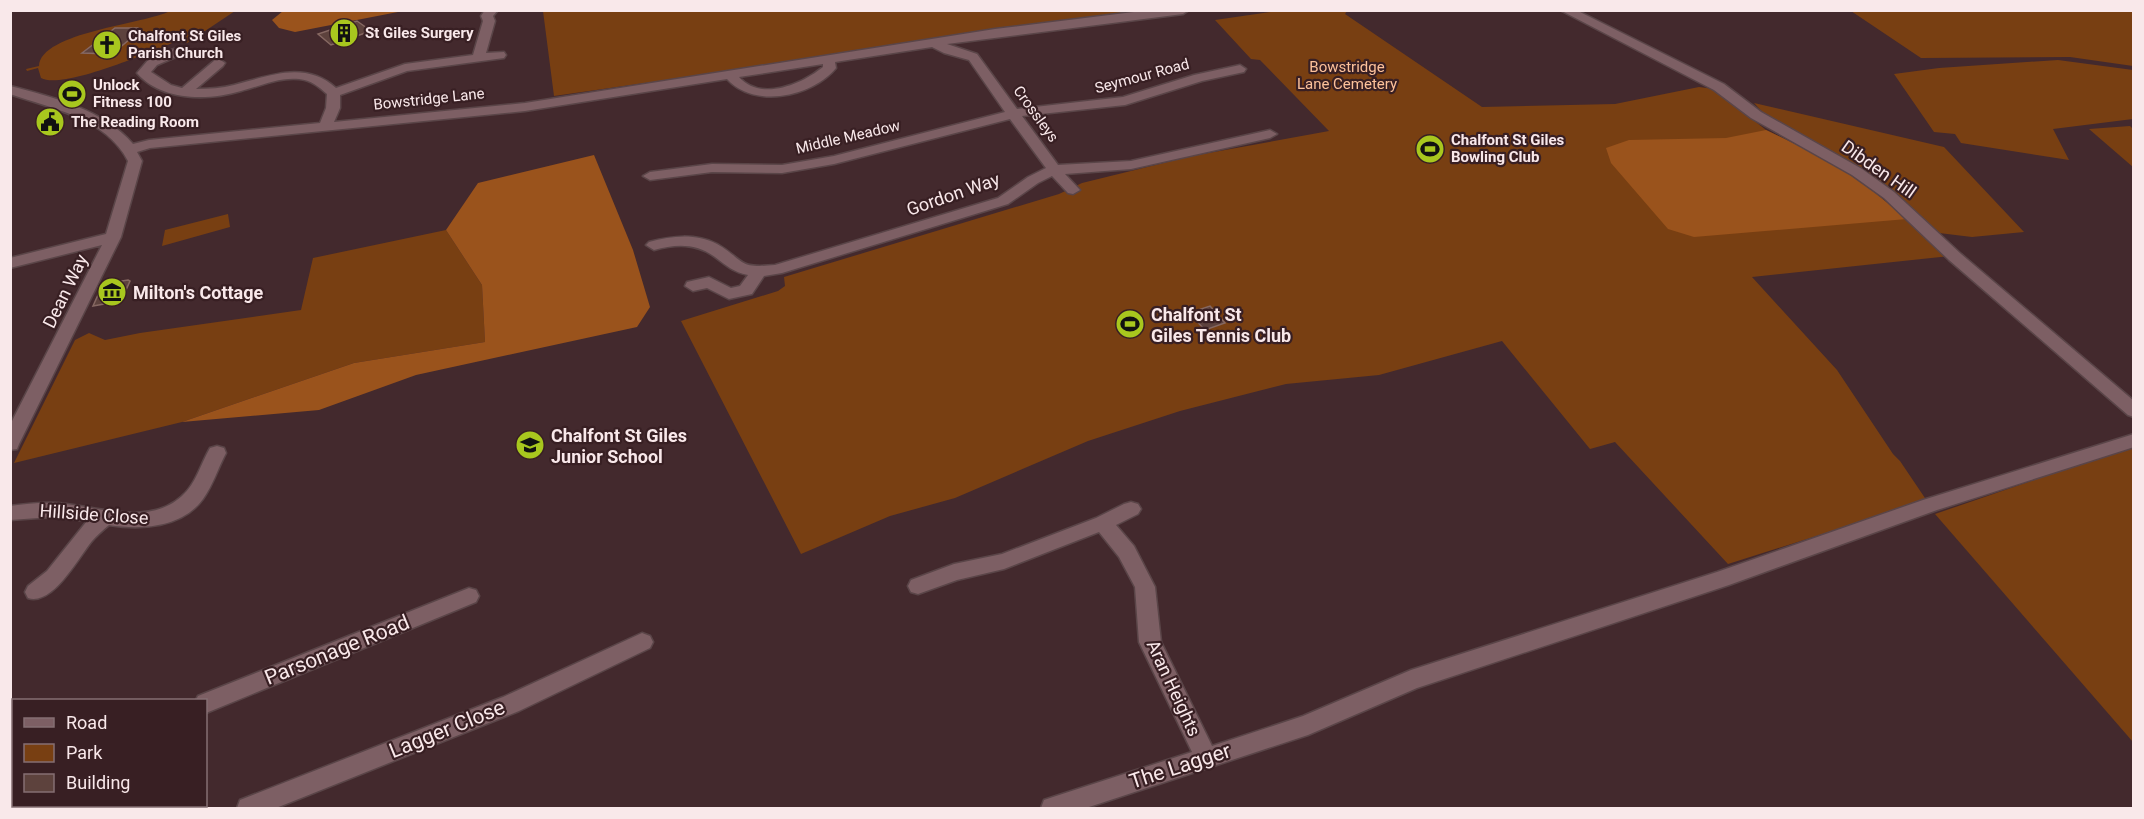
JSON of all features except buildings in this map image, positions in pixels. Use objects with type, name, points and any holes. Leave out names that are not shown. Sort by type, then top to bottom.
[{"type":"street","points":[[479,57],[489,21],[487,16],[492,10]]},
{"type":"street","name":"Bowstridge Lane","points":[[131,149],[149,144],[525,106],[995,33],[1183,10]]},
{"type":"street","name":"Dibden Hill","points":[[1566,10],[1719,87],[1756,115],[1857,172],[1889,195],[1955,257],[2133,411]]},
{"type":"street","points":[[935,43],[948,50],[973,57],[992,41],[995,33]]},
{"type":"street","points":[[174,53],[153,62],[144,73],[167,88],[186,91],[216,92],[234,89],[266,77],[292,75],[311,79],[329,88],[333,93],[333,108],[324,126]]},
{"type":"street","points":[[333,93],[405,68],[500,55]]},
{"type":"street","name":"Crossleys","points":[[973,57],[1016,113],[1054,170],[1072,190]]},
{"type":"street","points":[[729,74],[734,82],[755,90],[773,93],[792,90],[819,79],[830,68],[828,59]]},
{"type":"street","points":[[186,91],[219,63]]},
{"type":"street","name":"Seymour Road","points":[[1016,113],[1087,107],[1125,101],[1199,78],[1240,69]]},
{"type":"street","points":[[10,90],[87,116],[121,138],[131,149]]},
{"type":"street","name":"Middle Meadow","points":[[650,176],[712,168],[782,169],[834,160],[1016,113]]},
{"type":"street","name":"Gordon Way","points":[[654,245],[668,241],[700,242],[712,247],[737,268],[759,272],[776,270],[1003,201],[1033,180],[1054,170],[1131,165],[1270,134]]},
{"type":"street","name":"Dean Way","points":[[10,444],[113,237],[135,161],[131,149]]},
{"type":"street","points":[[10,263],[113,237]]},
{"type":"street","points":[[693,286],[709,282],[729,294],[746,290],[759,272]]},
{"type":"street","name":"The Lagger","points":[[1053,808],[1308,725],[1411,680],[1722,579],[1930,505],[2133,440]]},
{"type":"street","name":"Hillside Close","points":[[10,513],[65,510],[148,521],[172,514],[191,501],[216,453]]},
{"type":"street","points":[[918,586],[954,572],[1004,561],[1103,523],[1131,509]]},
{"type":"street","points":[[34,592],[54,577],[86,534],[105,517]]},
{"type":"street","name":"Aran Heights","points":[[1103,523],[1126,552],[1145,587],[1150,642],[1206,757]]},
{"type":"street","name":"Parsonage Road","points":[[207,703],[469,596]]},
{"type":"street","name":"Lagger Close","points":[[249,808],[511,704],[642,642]]},
{"type":"green space","name":"Bowstridge Lane Cemetery","points":[[1285,10],[1347,11],[1345,14],[1482,107],[1615,104],[1699,87],[1714,89],[1766,130],[1832,162],[1874,192],[1950,256],[1752,277],[1837,370],[1927,501],[1728,564],[1615,442],[1590,449],[1502,341],[1379,375],[1286,384],[1180,411],[1088,441],[955,498],[890,516],[801,554],[681,321],[778,291],[785,286],[784,277],[1059,194],[1082,183],[1192,156],[1329,131],[1260,60],[1251,59],[1215,20]]},
{"type":"green space","points":[[170,11],[235,11],[187,43],[175,42],[86,75],[52,80],[41,78],[38,68],[27,71],[26,69],[39,66],[44,54],[75,37]]},
{"type":"green space","points":[[543,11],[1173,11],[1031,24],[995,33],[554,96]]},
{"type":"green space","points":[[1851,11],[2133,11],[2133,66],[2070,57],[1921,58]]},
{"type":"green space","points":[[2058,60],[2133,70],[2133,119],[2053,129],[2069,160],[1961,143],[1955,134],[1934,132],[1894,74],[1939,68]]},
{"type":"green space","points":[[1754,103],[1944,147],[2024,232],[1972,237],[1939,233],[1885,189],[1769,119]]},
{"type":"green space","points":[[2130,126],[2133,129],[2133,167],[2089,129]]},
{"type":"green space","points":[[228,214],[230,227],[162,246],[165,230]]},
{"type":"green space","points":[[446,230],[482,285],[485,342],[354,363],[182,422],[14,463],[75,340],[89,333],[105,340],[301,310],[313,258]]},
{"type":"green space","points":[[2133,446],[2133,742],[1935,514]]},
{"type":"shaded area","points":[[283,11],[403,11],[295,32],[279,28],[272,20]]},
{"type":"shaded area","points":[[1766,130],[1832,162],[1907,219],[1694,237],[1668,229],[1611,163],[1606,148],[1629,140],[1726,138]]},
{"type":"shaded area","points":[[594,155],[633,250],[650,307],[637,327],[416,375],[319,410],[182,422],[354,363],[485,342],[482,285],[446,230],[478,183]]},
{"type":"place","name":"St Giles Surgery","points":[[344,33]]},
{"type":"place","name":"Chalfont St Giles Parish Church","points":[[107,45]]},
{"type":"place","name":"Unlock Fitness 100","points":[[72,94]]},
{"type":"place","name":"The Reading Room","points":[[50,122]]},
{"type":"place","name":"Chalfont St Giles Bowling Club","points":[[1430,149]]},
{"type":"place","name":"Milton's Cottage","points":[[112,292]]},
{"type":"place","name":"Chalfont St Giles Tennis Club","points":[[1130,324]]},
{"type":"place","name":"Chalfont St Giles Junior School","points":[[530,445]]}]
